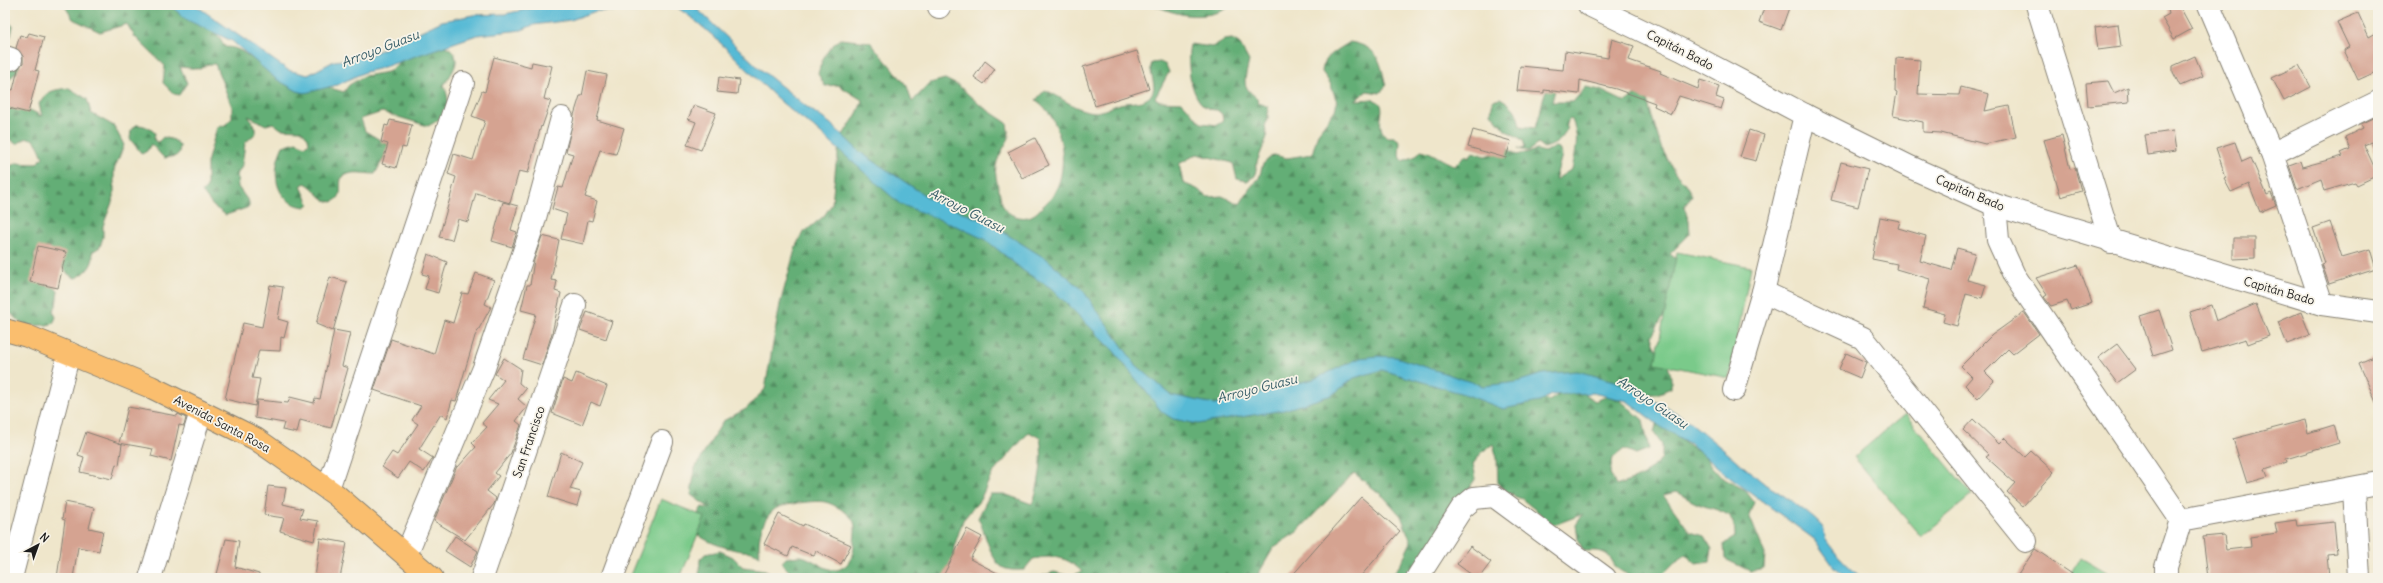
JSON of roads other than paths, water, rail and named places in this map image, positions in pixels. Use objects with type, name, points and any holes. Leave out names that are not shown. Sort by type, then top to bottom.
[{"type":"main road","name":"Avenida Santa Rosa","points":[[5,330],[27,336],[151,387],[256,439],[328,489],[432,578]]},
{"type":"street","points":[[2037,5],[2111,242]]},
{"type":"street","points":[[2209,5],[2272,154],[2322,304]]},
{"type":"street","name":"Capitán Bado","points":[[1598,7],[1805,115],[1910,167],[1995,206],[2322,304],[2378,312]]},
{"type":"street","points":[[328,489],[463,83]]},
{"type":"street","points":[[2272,154],[2378,102]]},
{"type":"street","points":[[1734,390],[1763,292],[1805,115]]},
{"type":"street","points":[[406,555],[484,368],[533,224],[562,118]]},
{"type":"street","points":[[1995,206],[1998,240],[2014,275],[2180,520]]},
{"type":"street","points":[[1763,292],[1863,338],[2026,541]]},
{"type":"street","name":"San Francisco","points":[[482,578],[575,305]]},
{"type":"street","points":[[11,578],[69,354]]},
{"type":"street","points":[[150,578],[201,412]]},
{"type":"street","points":[[612,578],[662,442]]},
{"type":"street","points":[[2180,520],[2354,489],[2378,483]]},
{"type":"street","points":[[2354,489],[2359,578]]},
{"type":"street","points":[[1417,578],[1462,508],[1474,498],[1494,496],[1605,578]]},
{"type":"street","points":[[2166,578],[2166,567],[2180,520]]},
{"type":"water","name":"Arroyo Guasu","points":[[169,5],[195,5],[288,70],[308,75],[334,61],[366,57],[442,21],[474,15],[505,14],[546,5],[693,5],[759,68],[807,107],[831,124],[860,152],[932,200],[987,222],[1048,260],[1082,289],[1135,364],[1171,395],[1214,404],[1314,379],[1360,358],[1377,356],[1396,357],[1483,386],[1517,382],[1542,374],[1577,371],[1615,381],[1670,409],[1690,422],[1766,485],[1805,511],[1823,528],[1826,540],[1834,551],[1862,578],[1847,578],[1834,567],[1814,539],[1729,477],[1692,445],[1661,427],[1627,401],[1593,393],[1551,395],[1539,402],[1503,409],[1467,395],[1382,370],[1354,378],[1332,395],[1284,410],[1198,424],[1173,419],[1162,412],[1113,350],[1051,288],[1025,272],[986,240],[956,226],[900,204],[812,126],[777,98],[711,34],[675,6],[658,7],[649,12],[596,11],[571,20],[533,25],[522,30],[477,35],[378,69],[365,72],[337,85],[305,93],[297,91],[276,79],[232,41],[189,21]]}]
